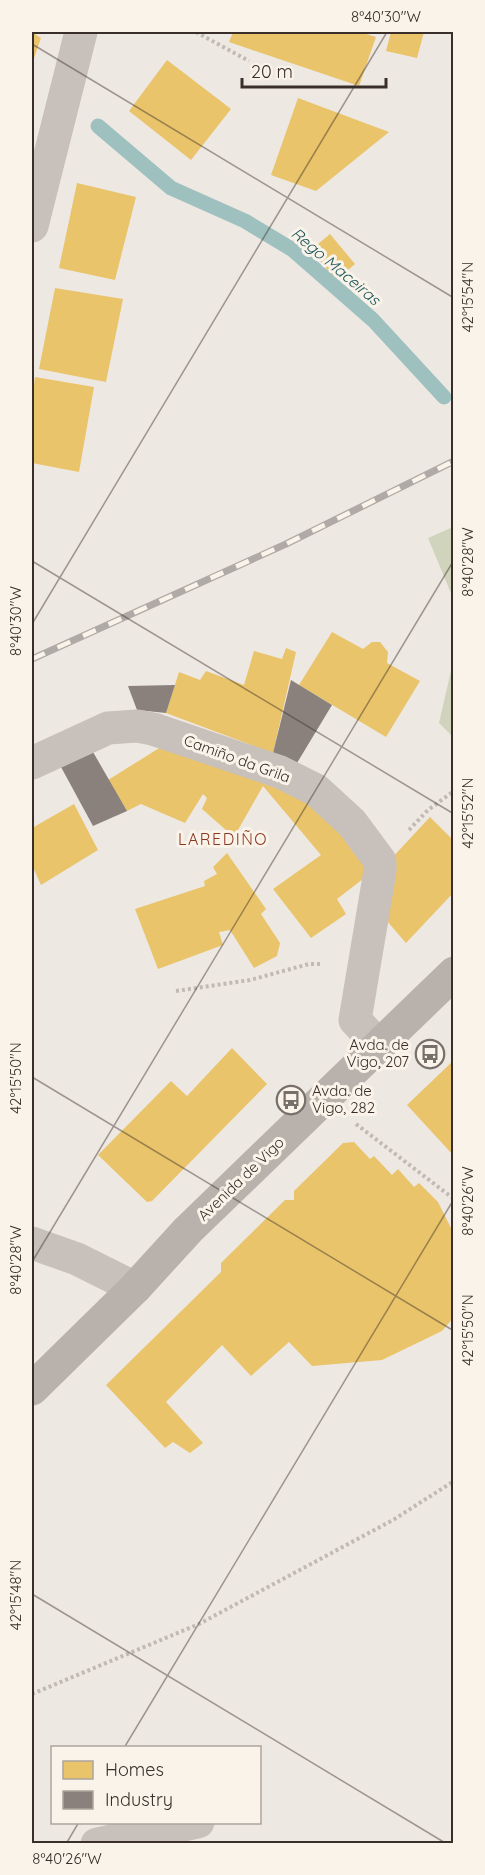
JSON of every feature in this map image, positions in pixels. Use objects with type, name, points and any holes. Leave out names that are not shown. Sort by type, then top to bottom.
[{"type":"main road","name":"Avenida de Vigo","points":[[32,1389],[135,1288],[188,1230],[380,1047],[453,973]]},
{"type":"street","points":[[32,226],[81,32]]},
{"type":"street","name":"Camiño da Grila","points":[[32,763],[108,728],[137,726],[153,729],[280,772],[316,790],[352,823],[380,861]]},
{"type":"street","points":[[380,861],[355,1020],[380,1047]]},
{"type":"street","points":[[32,1243],[77,1259],[135,1288]]},
{"type":"street","points":[[97,1844],[189,1824]]},
{"type":"path","points":[[196,32],[249,61]]},
{"type":"path","points":[[380,861],[428,810],[453,791]]},
{"type":"path","points":[[176,991],[250,980],[309,964],[349,965],[362,969]]},
{"type":"path","points":[[328,1096],[367,1134],[453,1199]]},
{"type":"path","points":[[32,1694],[198,1624],[393,1520],[453,1481]]},
{"type":"green space","points":[[453,527],[453,598],[428,538]]},
{"type":"green space","points":[[453,662],[453,737],[439,723]]},
{"type":"building: Homes","points":[[32,32],[41,38],[32,64]]},
{"type":"building: Homes","points":[[233,32],[360,32],[376,37],[359,86],[229,42]]},
{"type":"building: Homes","points":[[391,32],[424,32],[417,58],[386,51]]},
{"type":"building: Homes","points":[[167,60],[231,109],[191,160],[129,111]]},
{"type":"building: Homes","points":[[298,98],[389,132],[316,191],[271,175]]},
{"type":"building: Homes","points":[[77,183],[136,197],[115,280],[59,268]]},
{"type":"building: Homes","points":[[330,234],[355,264],[336,280],[311,250]]},
{"type":"building: Homes","points":[[55,288],[123,299],[106,382],[39,369]]},
{"type":"building: Homes","points":[[35,377],[94,387],[79,472],[32,463],[32,399]]},
{"type":"building: Homes","points":[[332,632],[363,649],[372,642],[380,642],[388,652],[387,663],[420,681],[386,737],[299,685]]},
{"type":"building: Homes","points":[[286,648],[296,652],[273,753],[166,713],[179,672],[200,680],[206,671],[244,685],[254,651],[282,659]]},
{"type":"building: Homes","points":[[169,742],[307,794],[372,872],[337,899],[346,914],[311,938],[273,889],[321,855],[263,786],[234,837],[202,809],[207,798],[203,794],[185,823],[141,804],[127,811],[108,780]]},
{"type":"building: Homes","points":[[74,804],[98,850],[41,885],[32,865],[32,828]]},
{"type":"building: Homes","points":[[430,817],[454,841],[454,892],[406,943],[380,913],[390,860]]},
{"type":"building: Homes","points":[[227,853],[266,909],[261,914],[280,943],[277,956],[254,968],[230,930],[219,932],[223,945],[158,969],[135,909],[205,886],[204,881],[217,874],[213,867]]},
{"type":"building: Homes","points":[[232,1048],[267,1084],[152,1201],[147,1202],[98,1155],[171,1081],[187,1096]]},
{"type":"building: Homes","points":[[454,1060],[454,1156],[407,1105]]},
{"type":"building: Homes","points":[[354,1142],[370,1159],[374,1156],[392,1175],[398,1169],[414,1187],[419,1183],[438,1202],[454,1234],[454,1317],[442,1331],[382,1360],[312,1366],[289,1342],[251,1376],[222,1345],[166,1402],[203,1443],[190,1453],[173,1442],[165,1448],[106,1385],[221,1272],[221,1263],[285,1200],[294,1200],[294,1191],[343,1143]]},
{"type":"building: Industry","points":[[291,680],[332,705],[297,763],[273,753]]},
{"type":"building: Industry","points":[[175,685],[166,713],[137,710],[128,686]]},
{"type":"building: Industry","points":[[93,752],[127,811],[93,826],[61,767]]},
{"type":"waterway","name":"Rego Maceiras","points":[[98,126],[171,188],[245,221],[293,250],[373,320],[444,397]]},
{"type":"railway","points":[[32,659],[286,544],[454,461]]},
{"type":"place","name":"Avda. de Vigo, 207","points":[[430,1054]]},
{"type":"place","name":"Avda. de Vigo, 282","points":[[291,1100]]},
{"type":"district","name":"LAREDIÑO","points":[[223,839]]}]
